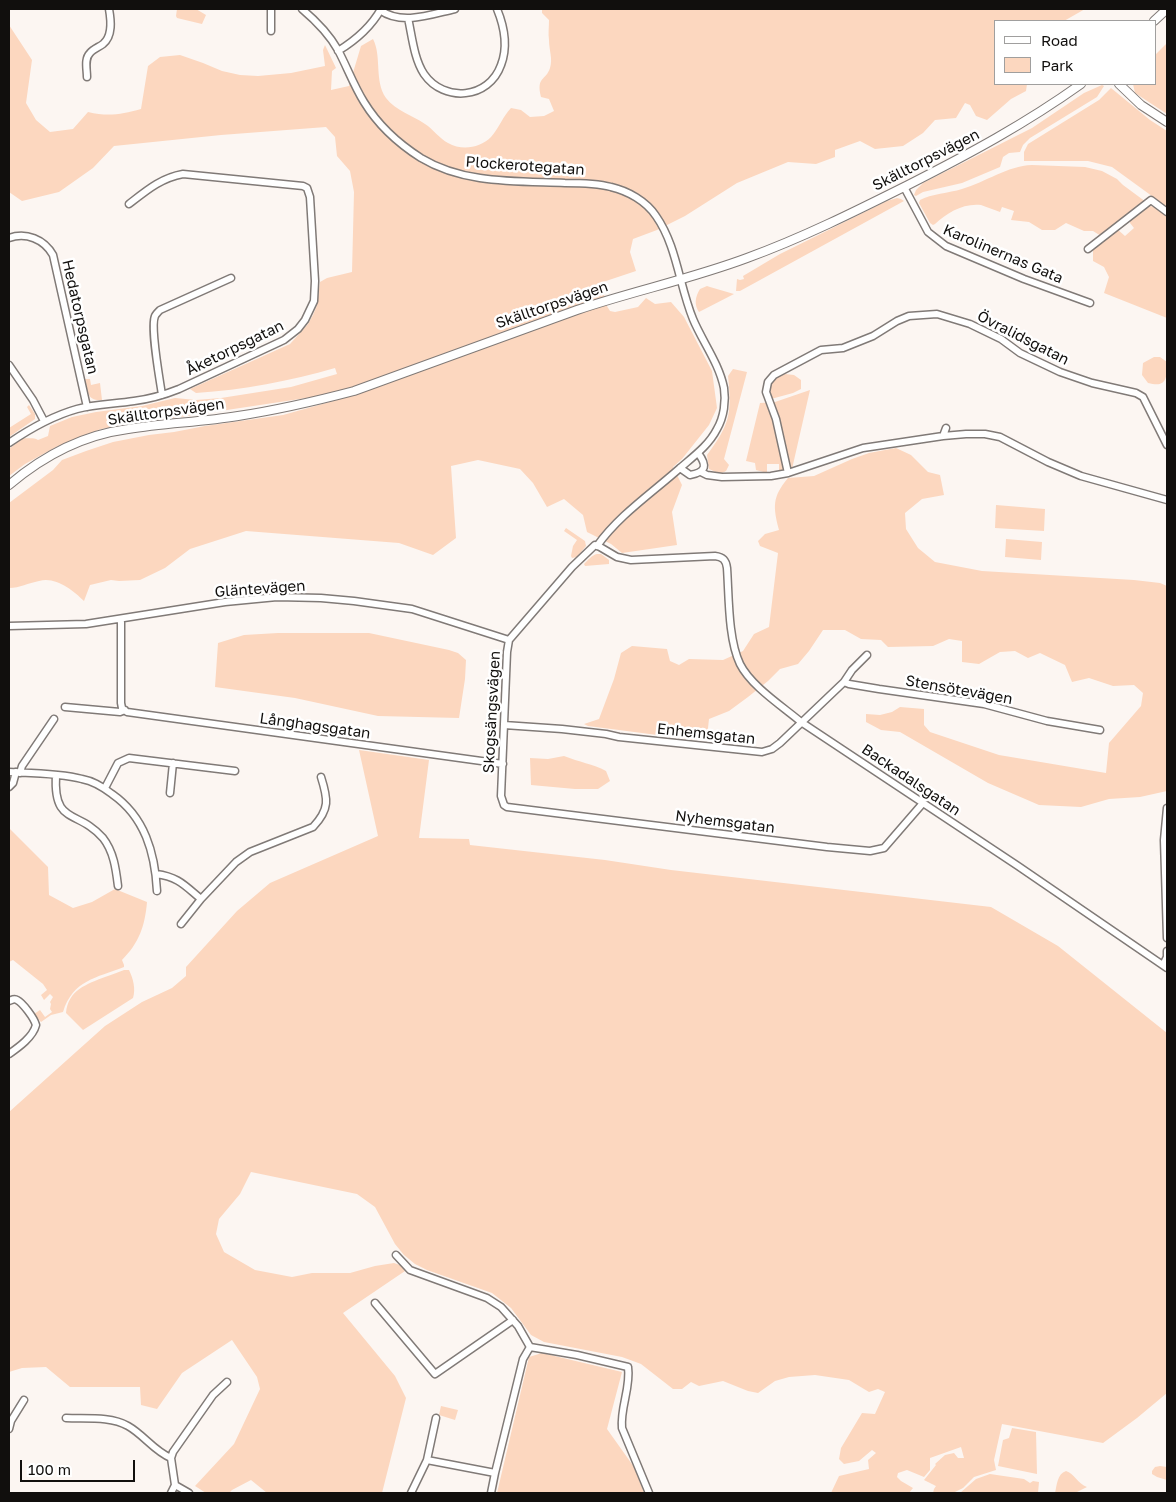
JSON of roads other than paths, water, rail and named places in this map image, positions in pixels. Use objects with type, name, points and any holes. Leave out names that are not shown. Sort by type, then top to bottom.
[{"type":"street","points":[[87,77],[86,60],[90,52],[103,44],[109,35],[110,9]]},
{"type":"street","points":[[271,9],[271,31]]},
{"type":"street","name":"Plockerotegatan","points":[[302,9],[316,23],[338,51],[360,96],[377,120],[402,144],[429,162],[458,174],[482,178],[606,186],[624,191],[637,198],[652,211],[664,228],[693,318],[720,375],[724,389],[722,416],[718,427],[711,440],[698,453]]},
{"type":"street","points":[[338,51],[367,29],[381,10],[386,14],[408,18],[455,9]]},
{"type":"street","points":[[408,18],[416,53],[424,74],[441,90],[460,94],[470,93],[482,88],[496,76],[501,67],[504,53],[504,35],[497,9]]},
{"type":"street","points":[[1155,20],[1167,9]]},
{"type":"street","name":"Skälltorpsvägen","points":[[9,485],[50,456],[93,437],[127,429],[238,416],[321,400],[346,393],[610,299],[681,280],[748,258],[848,214],[975,150],[1013,129],[1079,85]]},
{"type":"street","points":[[1120,85],[1141,105],[1167,122]]},
{"type":"street","name":"Åketorpsgatan","points":[[9,443],[59,414],[87,407],[135,401],[179,389],[284,340],[298,329],[310,310],[315,294],[310,197],[307,188],[299,184],[184,174],[171,176],[153,186],[129,204]]},
{"type":"street","name":"Karolinernas Gata","points":[[904,187],[928,232],[946,246],[1024,279],[1090,303]]},
{"type":"street","points":[[1088,249],[1151,200],[1167,212]]},
{"type":"street","name":"Hedatorpsgatan","points":[[9,238],[20,235],[31,236],[43,244],[53,255],[87,407]]},
{"type":"street","points":[[162,395],[156,353],[155,315],[160,310],[231,278]]},
{"type":"street","name":"Övralidsgatan","points":[[788,474],[776,419],[766,392],[768,382],[774,375],[821,350],[843,348],[873,336],[909,316],[937,314],[970,324],[1001,339],[1020,353],[1060,372],[1092,383],[1136,393],[1143,397],[1167,445]]},
{"type":"street","points":[[9,365],[33,400],[44,421]]},
{"type":"street","points":[[943,436],[946,428]]},
{"type":"street","points":[[701,472],[707,475],[722,477],[788,474],[863,448],[943,436],[985,434],[1000,437],[1080,476],[1092,475],[1167,500]]},
{"type":"street","points":[[680,468],[690,475],[704,470],[704,464],[698,453]]},
{"type":"street","name":"Skogsängsvägen","points":[[504,805],[501,796],[509,640],[592,546],[597,546],[625,514],[698,453]]},
{"type":"street","name":"Backadalsgatan","points":[[597,546],[617,557],[631,560],[715,556],[723,558],[727,568],[735,648],[740,664],[771,698],[801,722],[1165,966]]},
{"type":"street","name":"Gläntevägen","points":[[9,626],[86,624],[225,602],[278,597],[321,598],[412,609],[509,640]]},
{"type":"street","points":[[120,619],[121,702],[122,708],[125,710]]},
{"type":"street","name":"Enhemsgatan","points":[[504,725],[562,729],[618,737],[762,752],[777,745],[844,682],[852,670],[867,655]]},
{"type":"street","name":"Stensötevägen","points":[[844,682],[872,688],[984,704],[1047,721],[1100,730]]},
{"type":"street","name":"Långhagsgatan","points":[[65,707],[120,712],[125,710],[145,715],[503,764]]},
{"type":"street","points":[[9,787],[13,783],[15,772],[22,766],[54,719]]},
{"type":"street","points":[[105,788],[118,763],[124,759],[137,758],[235,771]]},
{"type":"street","points":[[170,793],[173,762]]},
{"type":"street","points":[[15,772],[84,779],[105,788],[123,802],[144,829],[151,849],[157,891]]},
{"type":"street","points":[[56,775],[56,793],[60,806],[69,815],[89,825],[109,847],[113,857],[118,886]]},
{"type":"street","points":[[181,924],[236,862],[250,852],[313,827],[321,819],[326,811],[327,795],[321,777]]},
{"type":"street","name":"Nyhemsgatan","points":[[504,805],[507,807],[870,851],[885,848],[923,803]]},
{"type":"street","points":[[1167,808],[1164,840],[1167,938]]},
{"type":"street","points":[[156,874],[170,876],[179,881],[201,900]]},
{"type":"street","points":[[1165,966],[1167,951]]},
{"type":"street","points":[[9,1000],[19,1000],[36,1025],[35,1029],[23,1043],[9,1054]]},
{"type":"street","points":[[396,1255],[410,1270],[487,1298],[501,1307],[513,1320],[530,1347]]},
{"type":"street","points":[[375,1303],[435,1374],[513,1320]]},
{"type":"street","points":[[491,1493],[523,1359],[530,1347]]},
{"type":"street","points":[[530,1347],[578,1355],[628,1367],[629,1379],[622,1417],[622,1428],[649,1493]]},
{"type":"street","points":[[171,1493],[175,1485],[173,1452],[214,1395],[227,1382]]},
{"type":"street","points":[[9,1429],[11,1421],[24,1400]]},
{"type":"street","points":[[66,1418],[120,1422],[129,1426],[162,1454],[172,1458]]},
{"type":"street","points":[[411,1493],[427,1460],[436,1418]]},
{"type":"street","points":[[427,1460],[495,1473]]},
{"type":"street","points":[[175,1485],[189,1493]]}]
